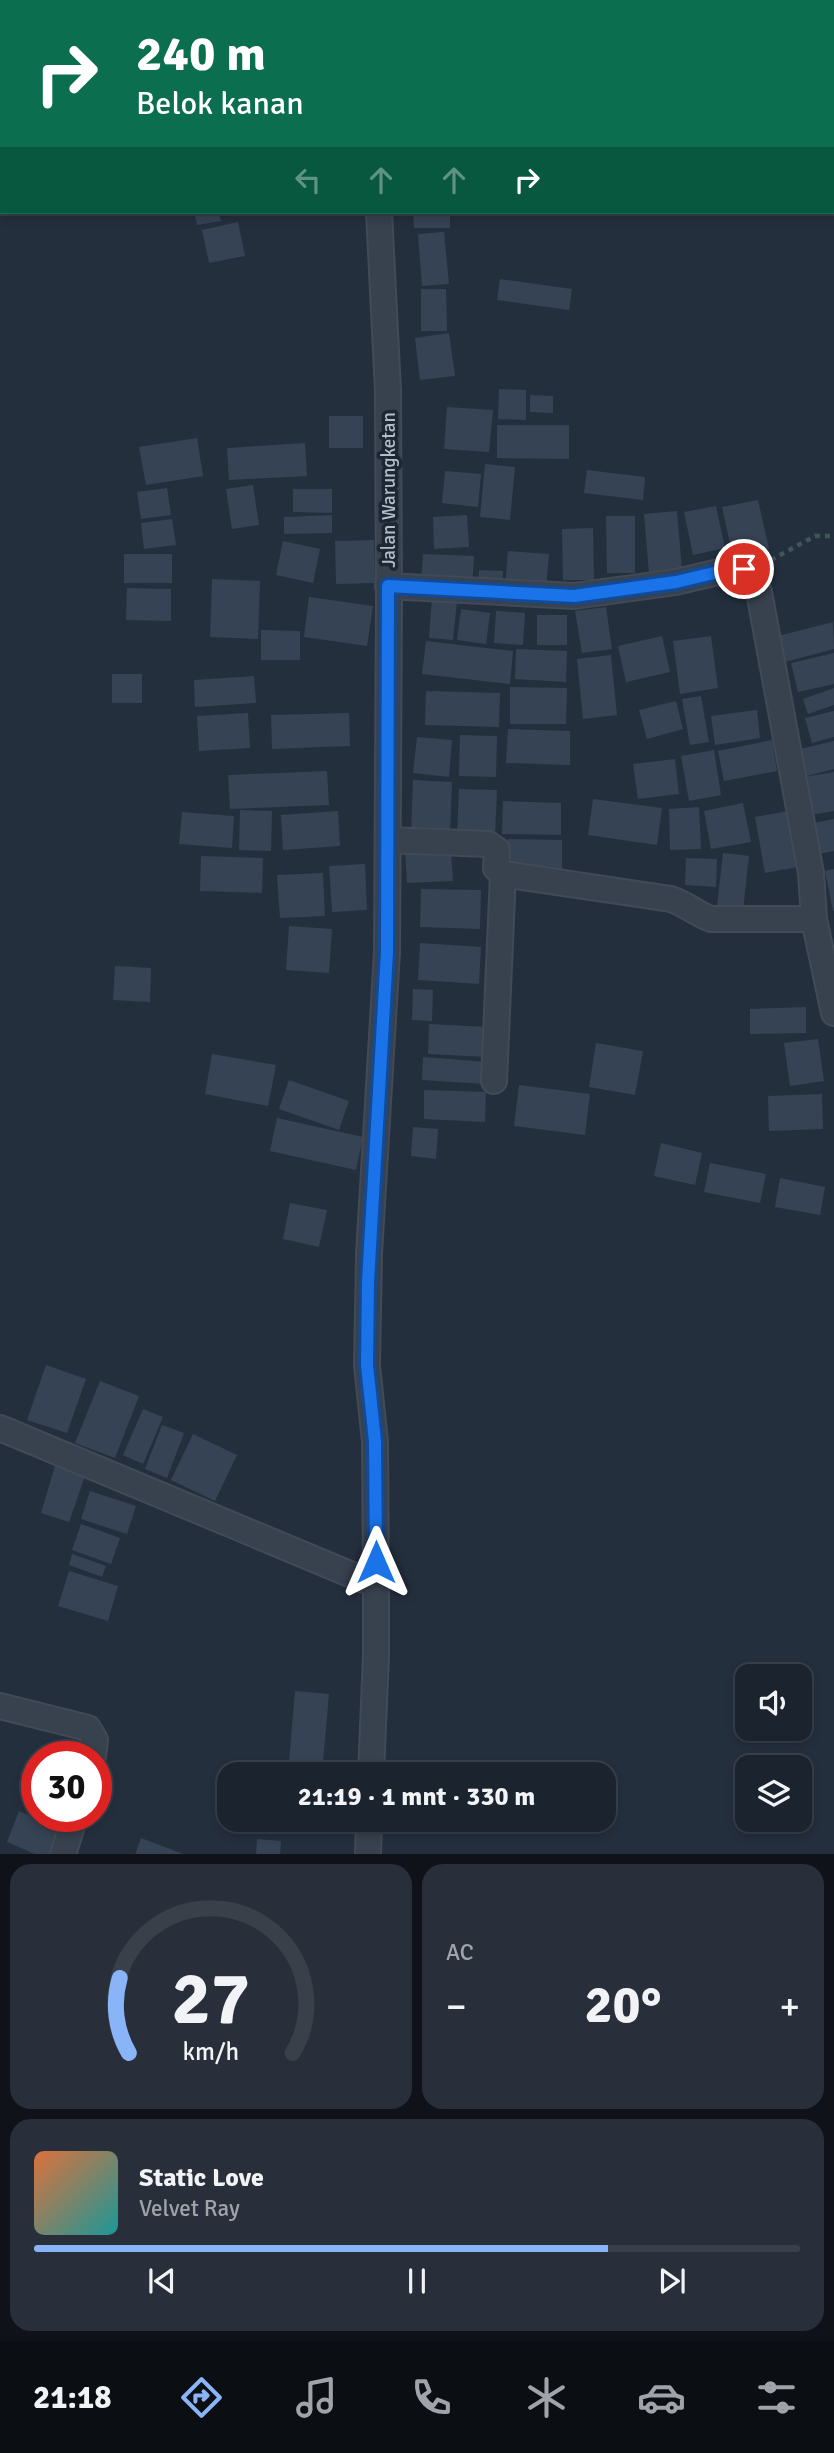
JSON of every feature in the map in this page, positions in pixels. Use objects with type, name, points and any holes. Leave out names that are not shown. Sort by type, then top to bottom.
[{"type":"street","name":"Jalan Warungketan","points":[[372,1762],[376,1656],[375,1441],[367,1365],[369,1268],[387,952],[388,841],[388,391],[379,214]]},
{"type":"street","points":[[388,586],[574,596],[676,582],[735,568],[754,576],[811,873],[814,919],[834,1013]]},
{"type":"street","points":[[388,841],[488,844],[497,850],[497,870],[503,874],[671,899],[685,904],[698,915],[711,919],[814,919]]},
{"type":"street","points":[[494,1081],[503,874]]},
{"type":"street","points":[[0,1428],[376,1586]]},
{"type":"street","points":[[0,1706],[88,1728],[95,1741]]},
{"type":"street","points":[[63,1854],[70,1832]]},
{"type":"street","points":[[368,1854],[369,1832]]},
{"type":"path","points":[[750,573],[815,536],[834,536]]},
{"type":"building","points":[[194,214],[219,214],[221,221],[197,225]]},
{"type":"building","points":[[413,214],[450,214],[450,228],[414,228]]},
{"type":"building","points":[[238,222],[245,256],[209,263],[202,230]]},
{"type":"building","points":[[444,232],[449,284],[422,286],[418,234]]},
{"type":"building","points":[[500,279],[572,289],[569,310],[497,300]]},
{"type":"building","points":[[421,289],[446,289],[447,331],[421,331]]},
{"type":"building","points":[[449,333],[455,376],[420,380],[415,338]]},
{"type":"building","points":[[499,389],[526,390],[526,420],[498,419]]},
{"type":"building","points":[[530,395],[553,396],[553,413],[530,412]]},
{"type":"building","points":[[447,407],[493,410],[489,452],[444,449]]},
{"type":"building","points":[[329,416],[363,416],[363,448],[329,448]]},
{"type":"building","points":[[497,425],[569,425],[569,459],[497,458]]},
{"type":"building","points":[[197,438],[203,476],[146,485],[139,447]]},
{"type":"building","points":[[305,443],[307,476],[229,480],[227,448]]},
{"type":"building","points":[[485,464],[515,467],[510,520],[480,517]]},
{"type":"building","points":[[587,470],[645,477],[643,500],[584,493]]},
{"type":"building","points":[[445,471],[481,474],[478,507],[442,503]]},
{"type":"building","points":[[253,485],[259,525],[232,529],[226,489]]},
{"type":"building","points":[[167,488],[171,515],[141,519],[137,492]]},
{"type":"building","points":[[293,489],[332,489],[332,513],[293,512]]},
{"type":"building","points":[[758,500],[769,549],[733,557],[722,507]]},
{"type":"building","points":[[716,506],[725,548],[693,555],[684,512]]},
{"type":"building","points":[[677,511],[682,570],[649,573],[644,514]]},
{"type":"building","points":[[332,515],[332,533],[284,534],[284,517]]},
{"type":"building","points":[[467,515],[469,547],[434,549],[433,517]]},
{"type":"building","points":[[606,516],[635,516],[635,573],[607,573]]},
{"type":"building","points":[[172,519],[176,545],[144,549],[141,523]]},
{"type":"building","points":[[593,528],[594,580],[563,580],[562,529]]},
{"type":"building","points":[[374,540],[375,583],[336,584],[335,541]]},
{"type":"building","points":[[283,541],[320,549],[313,583],[276,575]]},
{"type":"building","points":[[508,551],[549,554],[546,590],[505,586]]},
{"type":"building","points":[[124,554],[172,554],[172,583],[124,583]]},
{"type":"building","points":[[423,554],[474,556],[472,589],[421,586]]},
{"type":"building","points":[[479,570],[503,571],[502,589],[478,588]]},
{"type":"building","points":[[212,579],[260,581],[258,639],[210,637]]},
{"type":"building","points":[[127,588],[171,589],[171,621],[126,620]]},
{"type":"building","points":[[309,597],[373,606],[367,646],[304,637]]},
{"type":"building","points":[[432,598],[457,601],[453,640],[429,638]]},
{"type":"building","points":[[606,607],[612,649],[582,653],[575,611]]},
{"type":"building","points":[[461,609],[490,613],[486,644],[457,640]]},
{"type":"building","points":[[496,611],[525,613],[523,645],[494,643]]},
{"type":"building","points":[[537,615],[567,615],[567,645],[537,645]]},
{"type":"building","points":[[833,622],[834,649],[785,662],[778,636]]},
{"type":"building","points":[[261,630],[300,631],[300,660],[261,660]]},
{"type":"building","points":[[662,636],[670,672],[626,682],[618,646]]},
{"type":"building","points":[[711,636],[718,688],[680,694],[673,641]]},
{"type":"building","points":[[426,641],[513,651],[510,684],[422,674]]},
{"type":"building","points":[[516,649],[567,651],[566,682],[515,679]]},
{"type":"building","points":[[834,653],[834,684],[798,692],[791,663]]},
{"type":"building","points":[[611,655],[617,715],[583,719],[577,659]]},
{"type":"building","points":[[112,674],[142,674],[142,703],[112,703]]},
{"type":"building","points":[[254,676],[256,703],[195,707],[194,680]]},
{"type":"building","points":[[510,687],[567,688],[566,724],[510,724]]},
{"type":"building","points":[[834,688],[834,705],[808,714],[803,699]]},
{"type":"building","points":[[426,691],[500,693],[499,727],[425,725]]},
{"type":"building","points":[[701,696],[709,742],[690,745],[682,699]]},
{"type":"building","points":[[676,701],[683,729],[647,739],[639,710]]},
{"type":"building","points":[[757,710],[760,738],[715,745],[711,716]]},
{"type":"building","points":[[834,711],[834,737],[812,743],[805,718]]},
{"type":"building","points":[[248,713],[250,748],[199,751],[197,716]]},
{"type":"building","points":[[349,713],[350,746],[272,749],[271,715]]},
{"type":"building","points":[[508,729],[570,731],[570,765],[506,763]]},
{"type":"building","points":[[460,735],[497,736],[496,777],[459,776]]},
{"type":"building","points":[[417,737],[452,740],[449,777],[413,773]]},
{"type":"building","points":[[772,740],[777,771],[724,781],[718,751]]},
{"type":"building","points":[[834,741],[834,769],[807,776],[800,749]]},
{"type":"building","points":[[714,750],[721,795],[689,801],[681,756]]},
{"type":"building","points":[[675,759],[679,794],[638,799],[633,764]]},
{"type":"building","points":[[327,771],[329,805],[230,809],[228,775]]},
{"type":"building","points":[[834,772],[834,811],[810,815],[804,777]]},
{"type":"building","points":[[413,780],[452,782],[450,834],[411,833]]},
{"type":"building","points":[[459,789],[497,790],[495,838],[457,836]]},
{"type":"building","points":[[593,799],[662,808],[657,845],[588,835]]},
{"type":"building","points":[[503,801],[561,803],[561,835],[502,834]]},
{"type":"building","points":[[743,803],[751,842],[711,849],[704,811]]},
{"type":"building","points":[[699,807],[701,849],[670,850],[669,809]]},
{"type":"building","points":[[240,810],[272,811],[271,851],[239,850]]},
{"type":"building","points":[[793,810],[803,866],[765,873],[755,817]]},
{"type":"building","points":[[338,811],[340,846],[283,850],[281,815]]},
{"type":"building","points":[[182,812],[234,816],[232,848],[179,844]]},
{"type":"building","points":[[834,819],[834,851],[819,854],[814,823]]},
{"type":"building","points":[[508,839],[562,840],[562,871],[507,869]]},
{"type":"building","points":[[451,849],[453,881],[407,883],[405,850]]},
{"type":"building","points":[[723,853],[749,856],[743,910],[717,907]]},
{"type":"building","points":[[201,856],[263,858],[262,893],[200,891]]},
{"type":"building","points":[[686,858],[717,859],[716,887],[685,885]]},
{"type":"building","points":[[365,864],[367,910],[332,912],[329,866]]},
{"type":"building","points":[[834,869],[834,911],[833,911],[825,871]]},
{"type":"building","points":[[323,873],[325,916],[280,918],[277,875]]},
{"type":"building","points":[[421,889],[481,890],[480,929],[420,927]]},
{"type":"building","points":[[289,926],[332,929],[329,973],[286,970]]},
{"type":"building","points":[[420,943],[481,947],[479,984],[418,980]]},
{"type":"building","points":[[115,966],[151,968],[150,1002],[113,1000]]},
{"type":"building","points":[[413,989],[433,990],[432,1021],[412,1020]]},
{"type":"building","points":[[806,1007],[806,1033],[750,1034],[750,1009]]},
{"type":"building","points":[[429,1024],[488,1027],[487,1057],[428,1054]]},
{"type":"building","points":[[818,1039],[824,1081],[790,1086],[784,1043]]},
{"type":"building","points":[[596,1043],[643,1051],[635,1095],[589,1087]]},
{"type":"building","points":[[212,1054],[276,1065],[268,1106],[205,1094]]},
{"type":"building","points":[[423,1057],[487,1062],[485,1084],[422,1080]]},
{"type":"building","points":[[289,1080],[349,1101],[339,1130],[279,1109]]},
{"type":"building","points":[[519,1085],[590,1094],[585,1135],[514,1126]]},
{"type":"building","points":[[424,1090],[486,1092],[485,1122],[424,1119]]},
{"type":"building","points":[[822,1094],[823,1129],[769,1131],[768,1096]]},
{"type":"building","points":[[277,1118],[363,1137],[356,1170],[270,1151]]},
{"type":"building","points":[[413,1127],[438,1129],[436,1159],[411,1156]]},
{"type":"building","points":[[661,1143],[702,1153],[695,1185],[654,1176]]},
{"type":"building","points":[[710,1163],[766,1174],[760,1203],[704,1192]]},
{"type":"building","points":[[780,1178],[825,1187],[820,1215],[775,1207]]},
{"type":"building","points":[[290,1203],[327,1210],[319,1247],[283,1239]]},
{"type":"building","points":[[46,1365],[86,1379],[67,1433],[27,1420]]},
{"type":"building","points":[[100,1381],[139,1396],[115,1458],[75,1443]]},
{"type":"building","points":[[143,1409],[163,1417],[143,1464],[123,1455]]},
{"type":"building","points":[[162,1425],[184,1433],[167,1478],[145,1469]]},
{"type":"building","points":[[193,1434],[237,1455],[215,1501],[171,1480]]},
{"type":"building","points":[[55,1466],[85,1476],[69,1522],[41,1513]]},
{"type":"building","points":[[90,1491],[136,1506],[127,1534],[81,1519]]},
{"type":"building","points":[[81,1524],[120,1538],[111,1564],[72,1550]]},
{"type":"building","points":[[72,1554],[106,1566],[102,1577],[69,1565]]},
{"type":"building","points":[[69,1571],[118,1586],[108,1621],[58,1606]]},
{"type":"building","points":[[295,1691],[329,1694],[323,1762],[289,1762]]},
{"type":"building","points":[[19,1811],[21,1832],[63,1832],[54,1854],[35,1854],[7,1842]]},
{"type":"building","points":[[141,1838],[183,1854],[135,1854]]},
{"type":"building","points":[[257,1839],[281,1841],[280,1854],[256,1854]]},
{"type":"route","points":[[376,1562],[375,1441],[367,1365],[368,1282],[387,952],[388,586],[574,596],[676,582],[735,568],[744,569]]}]
